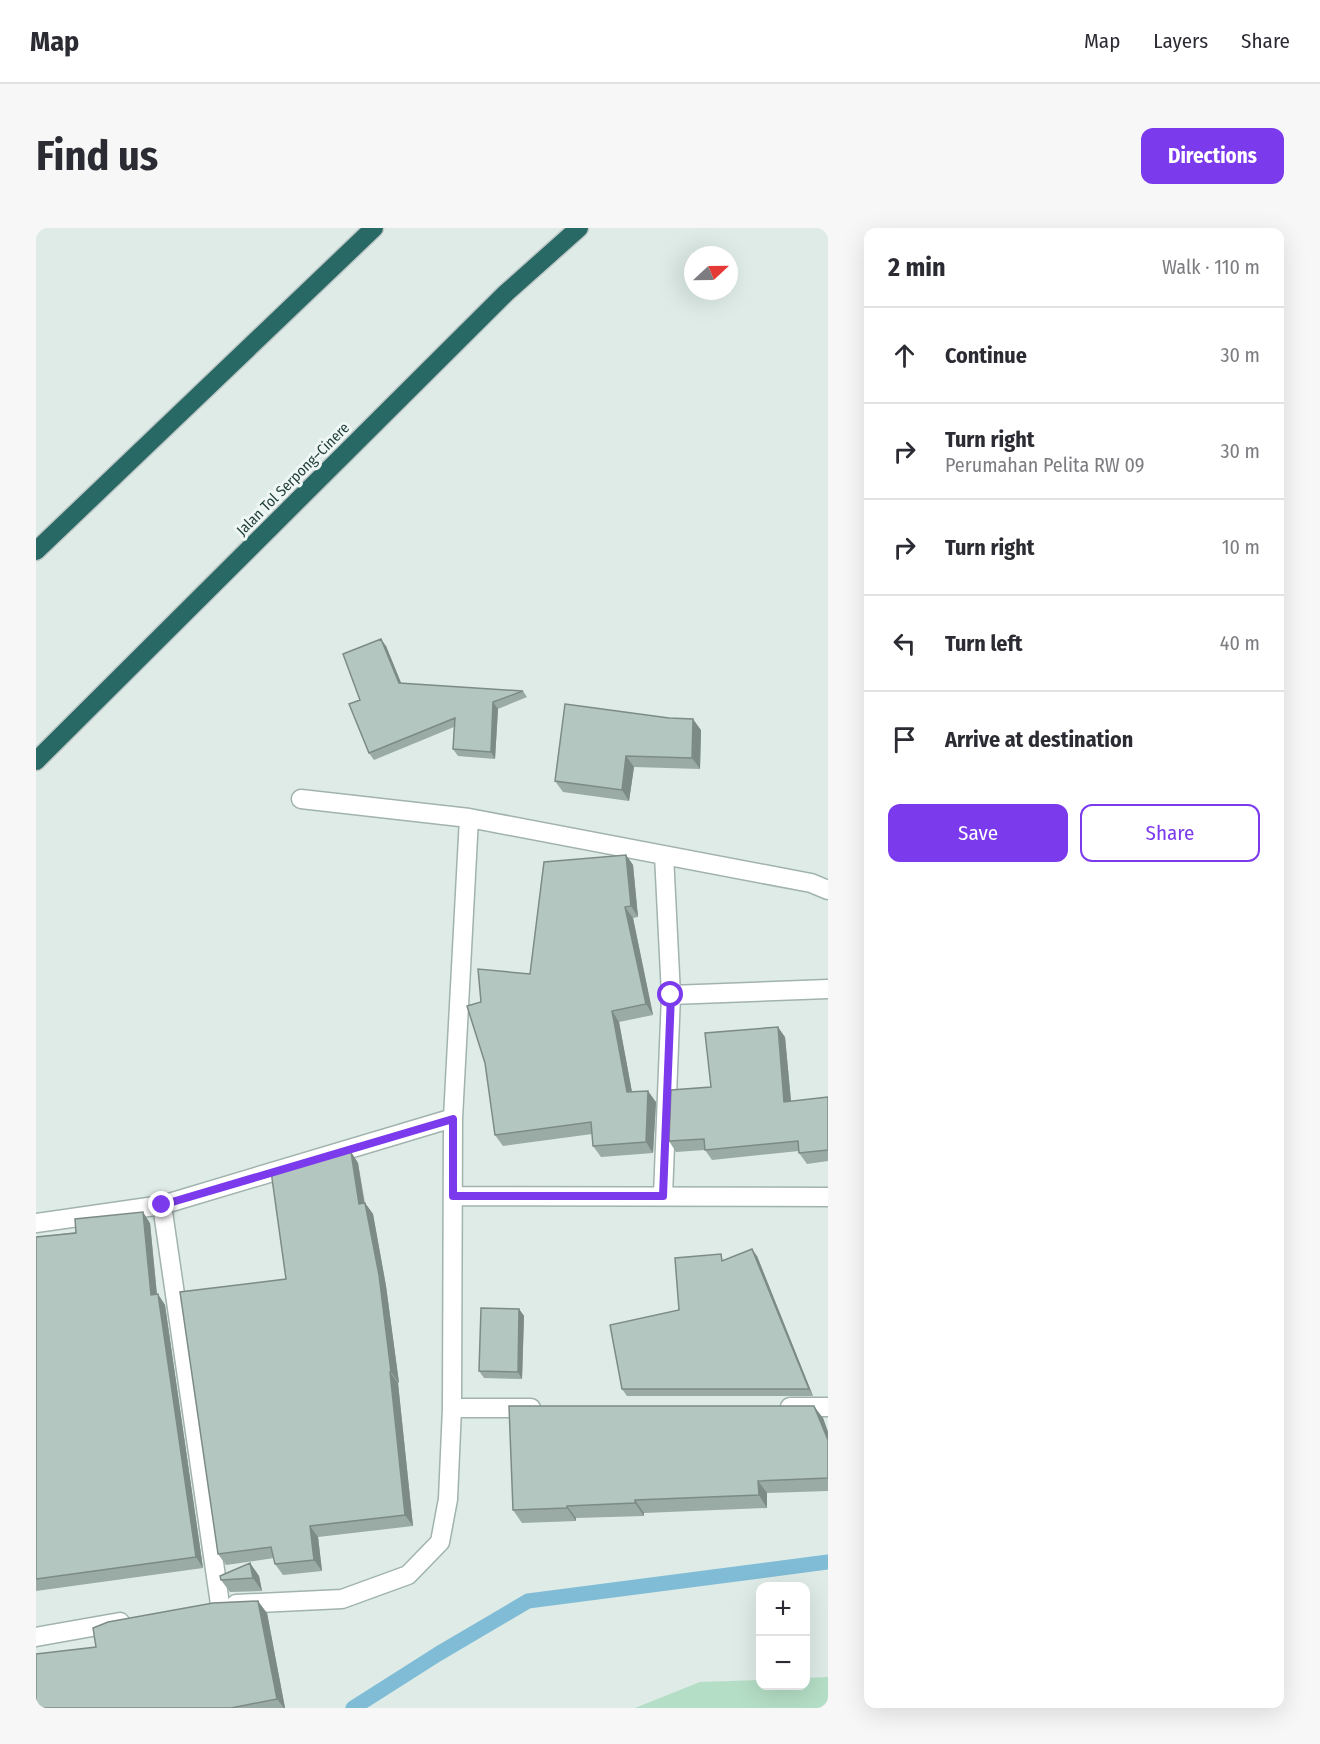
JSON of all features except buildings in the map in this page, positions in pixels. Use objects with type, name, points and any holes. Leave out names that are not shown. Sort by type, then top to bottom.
[{"type":"highway","points":[[36,551],[374,228]]},
{"type":"highway","name":"Jalan Tol Serpong–Cinere","points":[[36,761],[506,292],[579,228]]},
{"type":"street","points":[[301,799],[469,818],[811,883],[828,890]]},
{"type":"street","points":[[162,1205],[214,1605],[342,1599],[408,1575],[440,1542],[448,1499],[452,1408],[453,1119],[469,818]]},
{"type":"street","points":[[663,1196],[671,995],[664,855]]},
{"type":"street","points":[[671,995],[828,989]]},
{"type":"street","points":[[36,1222],[162,1205],[453,1119]]},
{"type":"street","points":[[453,1196],[828,1197]]},
{"type":"street","points":[[769,1407],[828,1407]]},
{"type":"street","points":[[452,1408],[546,1408]]},
{"type":"street","points":[[36,1637],[140,1618]]},
{"type":"green space","points":[[828,1677],[828,1708],[635,1708],[700,1682],[756,1680],[756,1690],[810,1690],[810,1678]]},
{"type":"waterway","points":[[353,1708],[528,1601],[828,1562]]},
{"type":"route","points":[[162,1205],[453,1119],[453,1196],[663,1196],[671,995]]}]
